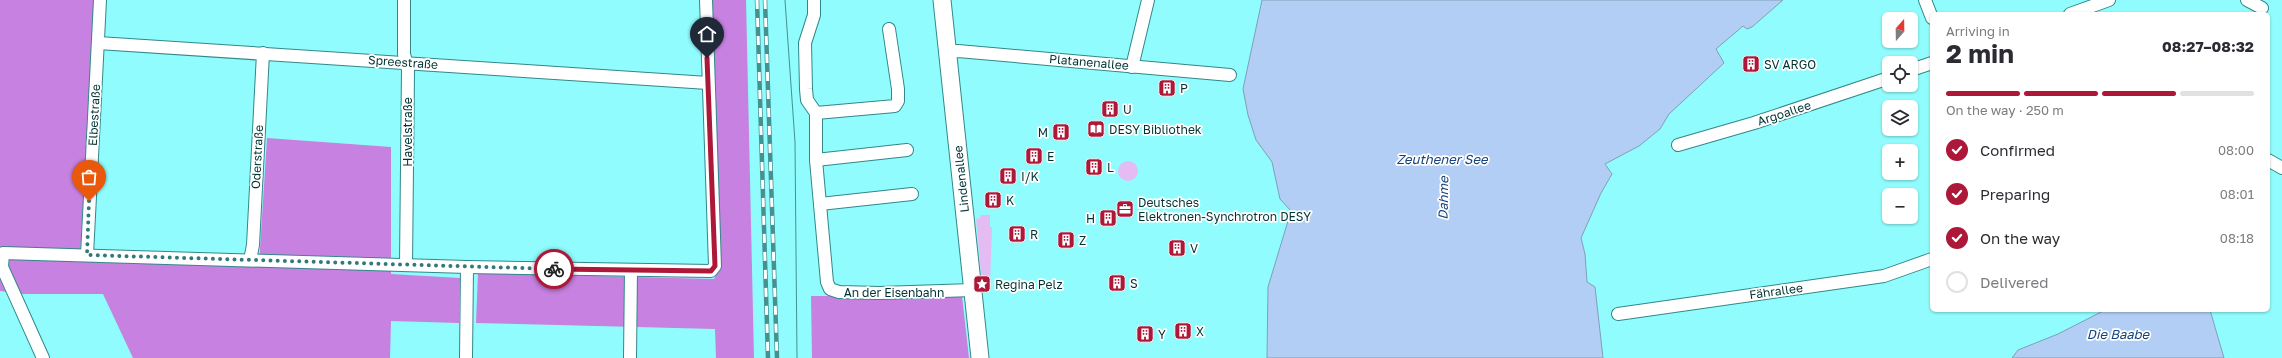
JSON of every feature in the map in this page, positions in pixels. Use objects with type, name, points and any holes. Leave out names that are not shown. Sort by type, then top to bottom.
[{"type":"main road","name":"Lindenallee","points":[[942,0],[980,358]]},
{"type":"street","name":"Elbestraße","points":[[87,255],[100,0]]},
{"type":"street","name":"Havelstraße","points":[[404,0],[406,63],[408,70],[406,265]]},
{"type":"street","points":[[43,358],[2,267],[3,253],[467,267],[711,271],[715,266],[706,0]]},
{"type":"street","name":"An der Eisenbahn","points":[[814,0],[814,15],[805,43],[807,100],[816,113],[816,160],[826,282],[830,289],[839,292],[880,293],[973,290]]},
{"type":"street","points":[[1132,67],[1148,0]]},
{"type":"street","points":[[1925,0],[1930,13]]},
{"type":"street","points":[[2076,12],[2109,0]]},
{"type":"street","points":[[2247,0],[2262,7]]},
{"type":"street","points":[[816,113],[895,106],[898,101],[898,89],[889,29]]},
{"type":"street","name":"Spreestraße","points":[[98,43],[708,83]]},
{"type":"street","name":"Platanenallee","points":[[948,52],[960,51],[1230,75]]},
{"type":"street","name":"Oderstraße","points":[[250,260],[253,245],[263,53]]},
{"type":"street","points":[[1918,68],[1930,64]]},
{"type":"street","name":"Argoallee","points":[[1678,144],[1754,123],[1882,80]]},
{"type":"street","points":[[816,160],[907,150]]},
{"type":"street","points":[[2270,161],[2282,168]]},
{"type":"street","points":[[820,204],[912,194]]},
{"type":"street","name":"Fährallee","points":[[1618,314],[1884,276],[1930,260]]},
{"type":"street","points":[[466,358],[467,267]]},
{"type":"street","points":[[630,358],[631,270]]},
{"type":"shaded area","points":[[0,0],[95,0],[80,256],[259,265],[267,138],[391,147],[391,274],[460,278],[459,323],[391,321],[390,358],[133,358],[103,294],[22,294],[0,291]]},
{"type":"shaded area","points":[[710,0],[746,0],[754,358],[716,358],[715,329],[476,323],[478,273],[714,279],[720,267]]},
{"type":"shaded area","points":[[1128,161],[1135,164],[1138,171],[1135,178],[1128,181],[1121,178],[1118,171],[1121,164]]},
{"type":"shaded area","points":[[981,215],[990,215],[990,227],[992,227],[990,283],[982,283],[976,219],[980,218]]},
{"type":"shaded area","points":[[811,296],[962,296],[969,358],[812,358]]},
{"type":"water","name":"Zeuthener See","points":[[1262,0],[1783,0],[1752,27],[1747,29],[1743,26],[1716,49],[1724,63],[1669,114],[1660,129],[1639,146],[1605,164],[1612,174],[1601,193],[1581,238],[1585,254],[1587,282],[1595,287],[1603,358],[1267,358],[1268,287],[1291,211],[1280,199],[1272,162],[1256,140],[1248,115],[1243,89]]},
{"type":"water","name":"Die Baabe","points":[[2101,312],[2211,312],[2224,358],[2012,358],[2018,350],[2058,334]]},
{"type":"tram line","points":[[785,0],[795,142],[797,358]]},
{"type":"railway","points":[[757,0],[768,358]]},
{"type":"railway","points":[[765,0],[777,358]]},
{"type":"way so far","points":[[89,201],[87,255],[554,269]]},
{"type":"place","name":"SV ARGO","points":[[1751,64]]},
{"type":"place","name":"P","points":[[1167,88]]},
{"type":"place","name":"U","points":[[1110,109]]},
{"type":"place","name":"DESY Bibliothek","points":[[1096,129]]},
{"type":"place","name":"M","points":[[1061,132]]},
{"type":"place","name":"E","points":[[1034,156]]},
{"type":"place","name":"L","points":[[1094,167]]},
{"type":"place","name":"I/K","points":[[1008,176]]},
{"type":"place","name":"K","points":[[993,200]]},
{"type":"place","name":"Deutsches Elektronen-Synchrotron DESY","points":[[1125,209]]},
{"type":"place","name":"H","points":[[1108,218]]},
{"type":"place","name":"R","points":[[1017,234]]},
{"type":"place","name":"Z","points":[[1066,240]]},
{"type":"place","name":"V","points":[[1177,248]]},
{"type":"place","name":"S","points":[[1117,283]]},
{"type":"place","name":"Regina Pelz","points":[[982,284]]},
{"type":"place","name":"X","points":[[1183,331]]},
{"type":"place","name":"Y","points":[[1145,334]]},
{"type":"route","points":[[554,269],[711,271],[715,266],[707,58]]},
{"type":"water label","name":"Dahme","points":[[1443,198]]}]
